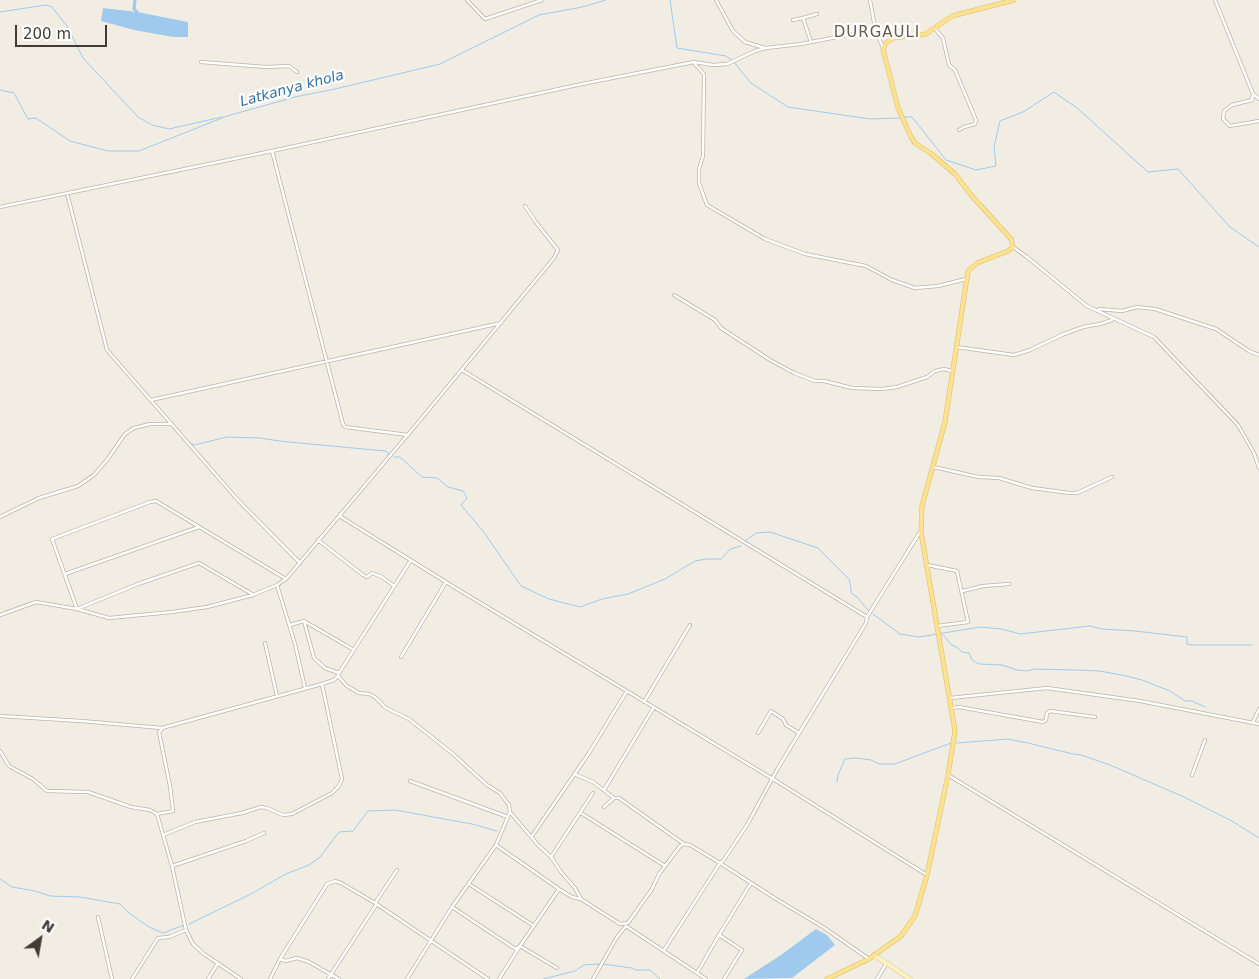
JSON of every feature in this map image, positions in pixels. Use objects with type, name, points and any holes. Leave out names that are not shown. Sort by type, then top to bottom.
[{"type":"main road","points":[[827,979],[874,955],[893,943],[908,928],[916,916],[927,875],[948,775],[955,731],[921,532],[922,506],[945,422],[968,270],[977,263],[1008,251],[1013,247],[1012,239],[971,195],[955,174],[933,155],[915,143],[907,130],[898,108],[883,49],[890,39],[926,34],[935,30],[952,16],[1014,0]]},
{"type":"street","points":[[467,0],[486,19],[542,0]]},
{"type":"street","points":[[716,0],[733,30],[745,42],[766,48]]},
{"type":"street","points":[[870,0],[875,28],[883,49]]},
{"type":"street","points":[[1215,0],[1253,94],[1259,100]]},
{"type":"street","points":[[794,20],[817,14]]},
{"type":"street","points":[[803,18],[811,42]]},
{"type":"street","points":[[935,30],[943,38],[949,65],[955,70],[976,120],[975,124],[964,126],[959,130]]},
{"type":"street","points":[[0,206],[694,62],[713,65],[727,64],[766,48],[868,31],[899,37]]},
{"type":"street","points":[[201,62],[266,67],[289,66],[296,72]]},
{"type":"street","points":[[694,62],[704,74],[703,156],[699,169],[699,183],[707,204],[766,239],[805,254],[866,266],[892,280],[915,288],[938,286],[966,279]]},
{"type":"street","points":[[1253,94],[1252,100],[1232,105],[1224,111],[1222,119],[1230,126],[1259,122]]},
{"type":"street","points":[[272,151],[345,427],[408,435]]},
{"type":"street","points":[[66,193],[106,350],[237,499],[300,563]]},
{"type":"street","points":[[0,615],[36,602],[77,609],[109,618],[207,607],[253,595],[286,579],[554,258],[558,250],[525,206]]},
{"type":"street","points":[[1013,247],[1027,256],[1087,306],[1154,337],[1238,425],[1254,453],[1259,468]]},
{"type":"street","points":[[674,295],[714,320],[721,328],[770,360],[794,373],[815,381],[824,381],[852,388],[882,389],[927,377],[935,371],[944,369],[953,371]]},
{"type":"street","points":[[1097,311],[1099,309],[1122,311],[1137,308],[1155,309],[1216,329],[1259,355]]},
{"type":"street","points":[[956,347],[1014,355],[1083,327],[1114,319]]},
{"type":"street","points":[[151,400],[502,322]]},
{"type":"street","points":[[462,370],[868,617]]},
{"type":"street","points":[[0,517],[39,498],[78,486],[94,475],[107,460],[124,434],[134,428],[150,424],[171,424]]},
{"type":"street","points":[[934,467],[979,477],[999,478],[1032,488],[1070,493],[1077,493],[1112,477]]},
{"type":"street","points":[[77,609],[53,538],[156,501],[286,579]]},
{"type":"street","points":[[340,514],[341,517],[446,582],[773,779],[927,875]]},
{"type":"street","points":[[65,574],[199,527]]},
{"type":"street","points":[[664,950],[747,825],[799,733],[921,532]]},
{"type":"street","points":[[318,540],[363,575],[368,576],[372,573],[382,577],[394,586]]},
{"type":"street","points":[[0,716],[162,728],[334,680],[411,560]]},
{"type":"street","points":[[77,609],[138,584],[199,563],[253,595]]},
{"type":"street","points":[[927,565],[958,571],[963,591],[968,622],[937,626]]},
{"type":"street","points":[[401,657],[446,582]]},
{"type":"street","points":[[963,591],[983,586],[1009,584]]},
{"type":"street","points":[[277,585],[290,625],[305,688]]},
{"type":"street","points":[[290,625],[304,621],[354,650]]},
{"type":"street","points":[[304,621],[314,658],[359,693],[376,697],[386,708],[409,718],[486,784],[500,793],[510,812],[538,845],[551,857],[575,888],[581,899]]},
{"type":"street","points":[[644,702],[690,625]]},
{"type":"street","points":[[265,643],[277,696]]},
{"type":"street","points":[[163,835],[194,822],[242,813],[261,807],[283,815],[292,814],[332,793],[339,786],[342,779],[322,684]]},
{"type":"street","points":[[950,698],[1047,688],[1140,701],[1259,724]]},
{"type":"street","points":[[532,836],[627,691]]},
{"type":"street","points":[[952,708],[959,707],[1044,722],[1047,713],[1050,711],[1095,717]]},
{"type":"street","points":[[604,790],[654,708]]},
{"type":"street","points":[[1253,722],[1259,709]]},
{"type":"street","points":[[758,733],[771,712],[783,719],[786,725],[799,733]]},
{"type":"street","points":[[0,751],[9,766],[33,779],[47,791],[88,792],[131,807],[150,810],[157,814],[173,811],[159,732],[162,728]]},
{"type":"street","points":[[1192,775],[1204,740]]},
{"type":"street","points":[[574,774],[593,782],[614,798],[619,798],[684,844],[690,845],[720,863],[869,958]]},
{"type":"street","points":[[948,775],[1259,964]]},
{"type":"street","points":[[410,781],[508,817]]},
{"type":"street","points":[[551,857],[593,793]]},
{"type":"street","points":[[604,807],[614,798]]},
{"type":"street","points":[[407,979],[452,907],[496,845],[510,812]]},
{"type":"street","points":[[581,813],[665,866]]},
{"type":"street","points":[[157,814],[172,866],[186,930],[193,944],[204,954],[241,979]]},
{"type":"street","points":[[172,866],[246,842],[264,833]]},
{"type":"street","points":[[593,979],[617,937],[627,925],[665,866],[680,846],[684,844]]},
{"type":"street","points":[[496,845],[558,889],[572,897],[581,899],[620,924],[627,925],[706,979]]},
{"type":"street","points":[[328,979],[397,870]]},
{"type":"street","points":[[270,979],[280,959],[328,884],[335,881],[341,882],[376,904],[488,979]]},
{"type":"street","points":[[697,973],[752,883]]},
{"type":"street","points":[[469,884],[534,926]]},
{"type":"street","points":[[500,979],[558,889]]},
{"type":"street","points":[[452,907],[514,948],[516,949],[520,946]]},
{"type":"street","points":[[98,917],[112,979]]},
{"type":"street","points":[[132,979],[158,938],[169,937],[186,930]]},
{"type":"street","points":[[720,935],[742,950],[724,979]]},
{"type":"street","points":[[520,946],[557,968]]},
{"type":"street","points":[[874,955],[910,979]]},
{"type":"street","points":[[280,959],[285,961],[300,958],[339,979]]},
{"type":"street","points":[[208,979],[218,963]]},
{"type":"street","points":[[876,979],[886,964]]},
{"type":"water","points":[[103,8],[137,12],[188,22],[188,37],[173,37],[134,30],[101,21]]},
{"type":"water","points":[[816,929],[827,935],[835,945],[792,978],[744,979],[781,955]]},
{"type":"waterway","points":[[135,0],[134,9],[137,12]]},
{"type":"waterway","name":"Latkanya khola","points":[[0,90],[14,93],[28,119],[36,118],[70,141],[108,151],[139,151],[227,116],[295,97],[440,64],[539,15],[582,7],[606,0]]},
{"type":"waterway","name":"Latkanya khola","points":[[670,0],[677,48],[726,56],[733,61],[751,83],[788,107],[870,119],[900,118]]},
{"type":"waterway","points":[[0,12],[46,5],[52,7],[67,26],[83,58],[138,117],[152,125],[169,129],[222,117]]},
{"type":"waterway","name":"Latkanya khola","points":[[904,117],[912,117],[946,160],[976,170],[996,166],[994,147],[1000,121],[1023,112],[1054,92],[1077,108],[1148,172],[1178,169],[1230,227],[1259,247]]},
{"type":"waterway","points":[[190,443],[194,445],[227,437],[260,438],[386,451],[389,454]]},
{"type":"waterway","points":[[394,457],[400,457],[422,477],[437,478],[448,487],[463,491],[467,498],[461,505],[483,531],[521,586],[549,599],[580,607],[602,599],[628,594],[665,579],[695,561],[721,559],[730,549],[741,546]]},
{"type":"waterway","points":[[745,541],[756,533],[770,532],[818,548],[849,579],[851,593],[869,611]]},
{"type":"waterway","points":[[873,614],[900,634],[919,637],[980,627],[1002,629],[1020,634],[1090,626],[1102,629],[1187,637],[1187,644],[1191,645],[1252,645]]},
{"type":"waterway","points":[[941,633],[952,645],[962,652],[969,653],[972,660],[979,664],[1002,665],[1027,671],[1034,669],[1099,671],[1122,675],[1142,680],[1170,691],[1185,701],[1192,701],[1205,707]]},
{"type":"waterway","points":[[957,743],[1008,739],[1081,755],[1110,765],[1184,797],[1230,820],[1259,838]]},
{"type":"waterway","points":[[837,782],[845,759],[856,758],[871,760],[879,764],[895,764],[951,743]]},
{"type":"waterway","points":[[189,924],[249,895],[286,874],[309,865],[320,857],[339,832],[353,831],[368,811],[395,810],[472,824],[497,831]]},
{"type":"waterway","points":[[0,879],[12,887],[50,896],[80,897],[120,904],[149,927],[163,933],[184,925]]},
{"type":"waterway","points":[[543,979],[575,971],[584,965],[599,964]]},
{"type":"waterway","points":[[603,964],[636,970],[650,970],[660,979]]},
{"type":"district","name":"DURGAULI","points":[[877,33]]}]
